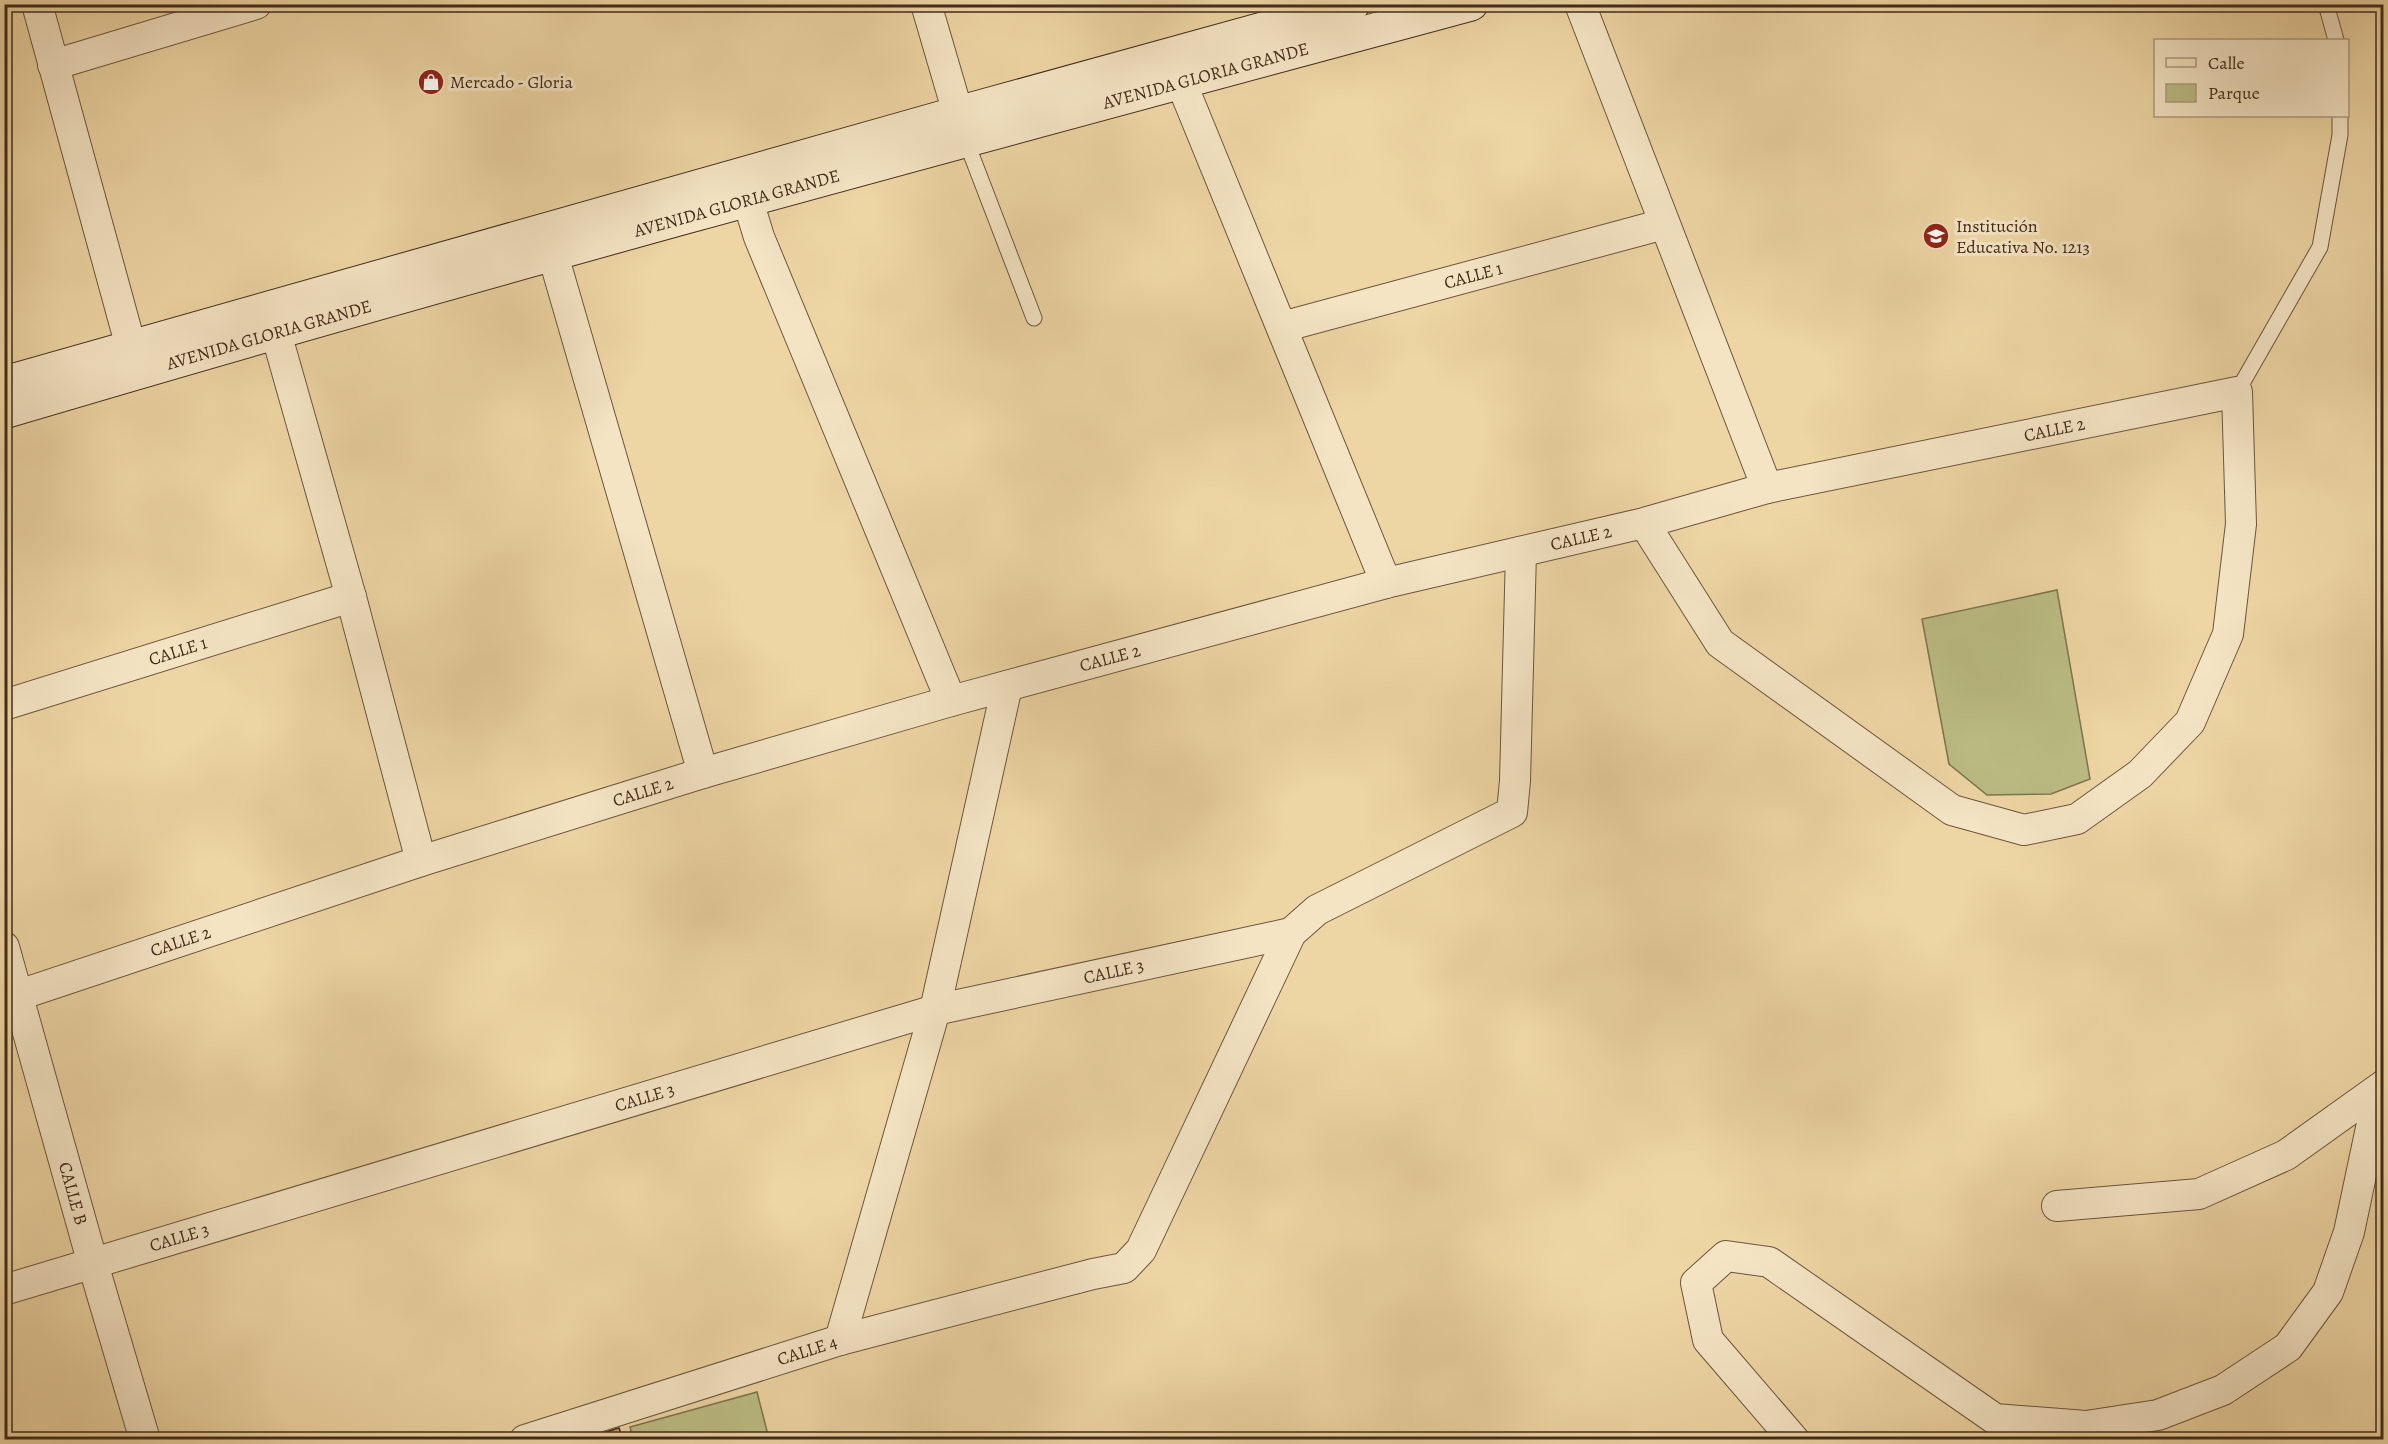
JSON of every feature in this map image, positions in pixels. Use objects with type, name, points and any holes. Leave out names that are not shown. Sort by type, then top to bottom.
[{"type":"street","points":[[37,4],[135,359]]},
{"type":"street","points":[[53,65],[256,4]]},
{"type":"street","points":[[926,4],[962,127]]},
{"type":"street","name":"AVENIDA GLORIA GRANDE","points":[[1178,68],[1353,4]]},
{"type":"street","name":"AVENIDA GLORIA GRANDE","points":[[4,412],[135,359],[962,127],[1178,68],[1471,4]]},
{"type":"street","points":[[1580,4],[1767,488]]},
{"type":"street","points":[[1178,68],[1386,583]]},
{"type":"street","name":"AVENIDA GLORIA GRANDE","points":[[4,383],[276,333],[748,201],[962,127]]},
{"type":"street","points":[[748,201],[759,237],[951,700]]},
{"type":"street","name":"CALLE 1","points":[[1282,327],[1664,224]]},
{"type":"street","points":[[553,255],[703,773]]},
{"type":"street","points":[[276,333],[351,597],[421,861]]},
{"type":"street","points":[[1644,522],[1720,643],[1952,810],[2024,830],[2077,819],[2140,774],[2190,722],[2228,634],[2241,524],[2237,392]]},
{"type":"street","name":"CALLE 2","points":[[11,998],[421,861],[703,773],[951,700],[1386,583],[1644,522],[1767,488],[2237,392]]},
{"type":"street","points":[[1292,933],[1317,910],[1512,812],[1515,781],[1521,552]]},
{"type":"street","name":"CALLE 1","points":[[4,705],[351,597]]},
{"type":"street","points":[[840,1340],[935,1011],[1007,686]]},
{"type":"street","name":"CALLE 3","points":[[4,1290],[935,1011],[1292,933]]},
{"type":"street","name":"CALLE 4","points":[[525,1440],[840,1340],[1093,1274],[1124,1268],[1141,1250],[1292,933]]},
{"type":"street","name":"CALLE B","points":[[4,947],[11,998],[145,1440]]},
{"type":"street","points":[[2057,1206],[2199,1194],[2286,1155],[2381,1088]]},
{"type":"street","points":[[1794,1440],[1708,1340],[1696,1283],[1726,1256],[1769,1262],[1995,1419],[2086,1426],[2158,1415],[2223,1390],[2288,1347],[2328,1292],[2349,1232],[2381,1088]]},
{"type":"lane","points":[[2326,4],[2336,39]]},
{"type":"lane","points":[[2237,392],[2320,247],[2340,135],[2340,117]]},
{"type":"lane","points":[[962,127],[1034,318]]},
{"type":"green space","points":[[2057,590],[2090,779],[2051,794],[1987,795],[1949,764],[1922,619]]},
{"type":"green space","points":[[757,1392],[769,1439],[633,1439],[630,1427]]},
{"type":"building","points":[[619,1428],[623,1440],[580,1440]]},
{"type":"place","name":"Mercado - Gloria","points":[[431,82]]},
{"type":"place","name":"Institución Educativa No. 1213","points":[[1936,236]]}]
